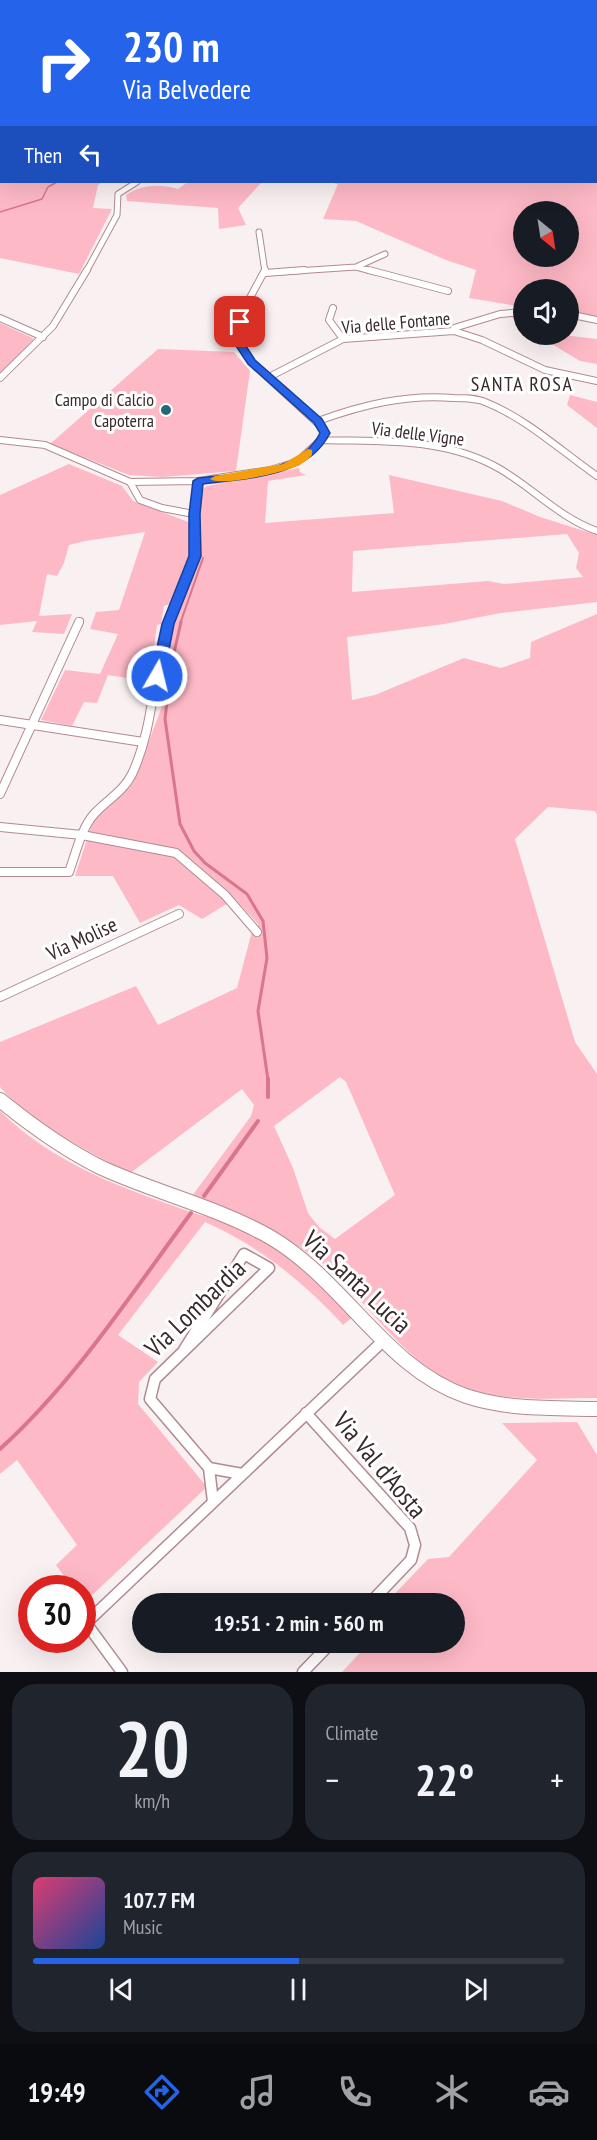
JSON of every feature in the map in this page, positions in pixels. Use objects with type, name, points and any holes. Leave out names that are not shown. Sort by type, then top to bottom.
[{"type":"street","points":[[0,378],[53,326],[117,215],[118,194],[135,183]]},
{"type":"street","points":[[0,440],[45,445],[130,482],[198,481],[249,475],[297,462],[321,440],[325,433],[318,421],[251,362],[235,337],[244,307],[265,273],[259,232]]},
{"type":"street","points":[[356,267],[386,254]]},
{"type":"street","points":[[265,273],[356,267],[448,291]]},
{"type":"street","points":[[333,308],[329,320],[343,339]]},
{"type":"street","points":[[454,331],[454,328],[500,314],[513,313]]},
{"type":"street","points":[[579,316],[597,320]]},
{"type":"street","points":[[0,318],[43,337]]},
{"type":"street","name":"Via delle Fontane","points":[[268,377],[343,339],[454,331],[482,340],[545,370],[597,381]]},
{"type":"street","points":[[318,421],[356,407],[395,398],[436,395],[483,401],[515,419],[597,476]]},
{"type":"street","name":"Via delle Vigne","points":[[321,440],[420,445],[471,454],[514,477],[559,514],[597,531]]},
{"type":"street","points":[[0,872],[69,872],[82,835],[93,815],[119,792],[131,776],[156,695],[162,644],[195,556],[194,514],[198,481]]},
{"type":"street","points":[[130,482],[140,500],[162,508],[194,514]]},
{"type":"street","points":[[0,794],[80,621]]},
{"type":"street","points":[[0,720],[143,742]]},
{"type":"street","points":[[0,827],[82,835],[176,853],[225,895],[257,932]]},
{"type":"street","name":"Via Molise","points":[[0,997],[179,914]]},
{"type":"street","name":"Via Santa Lucia","points":[[0,1100],[39,1132],[79,1156],[122,1177],[211,1210],[263,1233],[290,1249],[330,1281],[384,1340],[418,1371],[448,1389],[478,1400],[517,1407],[597,1409]]},
{"type":"street","name":"Via Lombardia","points":[[184,1350],[244,1254],[269,1268],[155,1379],[150,1399],[208,1468]]},
{"type":"street","points":[[122,1672],[86,1623],[384,1340]]},
{"type":"street","name":"Via Val d'Aosta","points":[[306,1413],[410,1528],[415,1545],[411,1560],[380,1593]]},
{"type":"street","points":[[213,1502],[208,1468],[242,1474]]},
{"type":"street","points":[[303,1672],[321,1653]]},
{"type":"shaded area","points":[[0,183],[101,183],[98,185],[93,208],[112,209],[79,274],[0,258]]},
{"type":"shaded area","points":[[187,183],[261,183],[238,208],[246,225],[219,229],[218,208],[127,201],[126,195],[145,187],[164,186],[178,189]]},
{"type":"shaded area","points":[[333,183],[597,183],[597,318],[579,315],[579,279],[513,279],[513,305],[469,298],[476,270],[446,260],[356,221],[323,219],[338,184]]},
{"type":"shaded area","points":[[0,323],[33,340],[0,375]]},
{"type":"shaded area","points":[[579,337],[597,339],[597,364],[580,361],[554,345],[579,345]]},
{"type":"shaded area","name":"Campo di Calcio Capoterra","points":[[158,349],[234,352],[250,371],[236,471],[162,477],[129,475],[50,444]]},
{"type":"shaded area","points":[[570,395],[597,402],[597,428],[567,405]]},
{"type":"shaded area","points":[[69,464],[122,486],[133,501],[191,523],[191,557],[170,604],[164,606],[161,624],[157,625],[150,676],[152,682],[108,675],[97,703],[84,702],[72,726],[41,720],[65,670],[100,674],[118,634],[90,629],[96,612],[119,610],[145,532],[69,545],[64,563],[57,576],[47,574],[39,616],[72,614],[64,634],[32,632],[37,621],[0,625],[0,495]]},
{"type":"shaded area","points":[[299,468],[300,472],[306,475],[268,481],[265,523],[394,513],[389,475],[502,501],[540,517],[597,535],[597,602],[501,613],[444,624],[347,637],[352,700],[375,695],[464,658],[501,668],[530,658],[531,642],[597,614],[597,815],[595,811],[548,807],[515,839],[575,1042],[597,1074],[597,1398],[511,1397],[461,1386],[439,1375],[420,1361],[318,1260],[288,1240],[257,1224],[192,1196],[251,1116],[254,1105],[242,1089],[129,1174],[44,1125],[0,1087],[0,1042],[136,986],[158,1025],[237,988],[252,931],[258,929],[258,924],[235,899],[202,919],[179,905],[140,923],[113,876],[75,876],[93,821],[133,783],[163,704],[174,623],[200,556],[200,491],[207,486]],"holes":[[[567,534],[579,553],[576,568],[583,577],[504,584],[488,581],[352,592],[353,551]],[[340,1077],[346,1082],[395,1195],[335,1239],[319,1227],[308,1213],[293,1168],[274,1126]]]},
{"type":"shaded area","points":[[0,1111],[44,1147],[94,1174],[146,1196],[231,1224],[266,1241],[297,1264],[354,1316],[343,1325],[313,1294],[280,1266],[244,1242],[205,1222],[118,1335],[158,1362],[139,1382],[138,1404],[207,1487],[96,1591],[96,1575],[63,1575],[56,1565],[77,1545],[17,1460],[0,1474]]},
{"type":"shaded area","points":[[577,1422],[597,1455],[597,1672],[342,1672],[360,1653],[465,1653],[465,1593],[396,1593],[428,1559],[449,1557],[537,1460],[502,1423]]},
{"type":"waterway","points":[[0,212],[42,199],[48,187],[55,183]]},
{"type":"waterway","points":[[180,624],[203,558]]},
{"type":"waterway","points":[[181,622],[171,666],[165,719],[180,824],[194,851],[205,863],[247,894],[263,921],[267,958],[258,1011],[268,1080]]},
{"type":"waterway","points":[[268,1080],[268,1097]]},
{"type":"waterway","points":[[204,1196],[258,1121]]},
{"type":"waterway","points":[[0,1449],[27,1423],[78,1366],[191,1213]]},
{"type":"slow traffic","points":[[215,479],[249,475],[286,466],[297,462],[308,453]]},
{"type":"place","name":"Campo di Calcio Capoterra","points":[[166,410]]},
{"type":"district","name":"SANTA ROSA","points":[[522,384]]},
{"type":"route","points":[[157,676],[168,624],[191,571],[195,556],[194,514],[198,481],[249,475],[297,462],[321,440],[325,433],[318,421],[251,362],[235,337],[240,322]]}]
